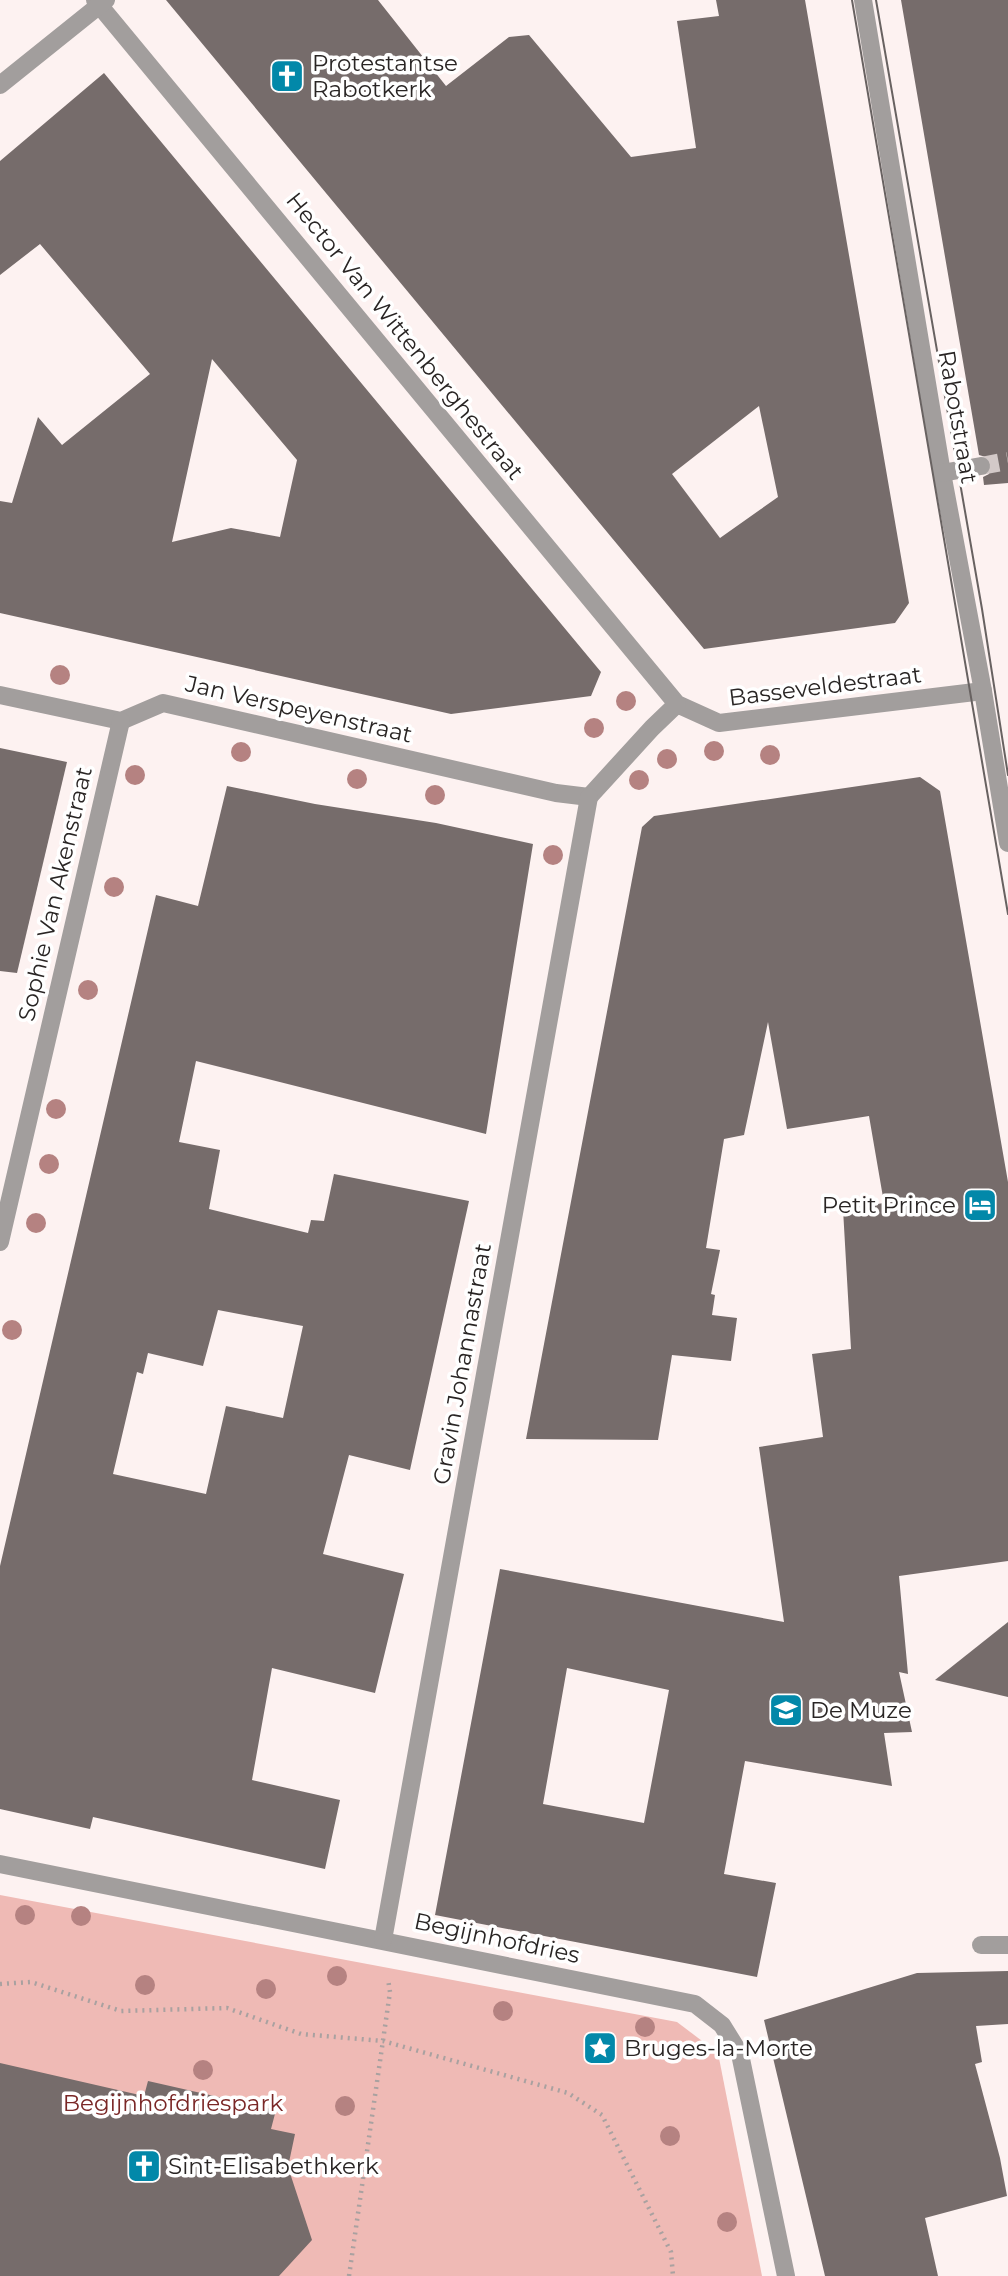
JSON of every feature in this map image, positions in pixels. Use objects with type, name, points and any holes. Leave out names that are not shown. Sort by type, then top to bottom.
[{"type":"street","points":[[81,0],[100,2]]},
{"type":"street","name":"Rabotstraat","points":[[863,0],[942,472],[984,691],[1008,842]]},
{"type":"street","points":[[0,85],[100,2]]},
{"type":"street","name":"Hector Van Wittenberghestraat","points":[[100,2],[677,705]]},
{"type":"street","points":[[942,472],[981,466]]},
{"type":"street","name":"Basseveldestraat","points":[[677,705],[719,723],[984,691]]},
{"type":"street","points":[[0,695],[121,721]]},
{"type":"street","name":"Jan Verspeyenstraat","points":[[121,721],[163,703],[556,793],[589,797]]},
{"type":"street","points":[[589,797],[652,728],[677,705]]},
{"type":"street","name":"Sophie Van Akenstraat","points":[[0,1241],[121,721]]},
{"type":"street","name":"Gravin Johannastraat","points":[[383,1940],[589,797]]},
{"type":"street","name":"Begijnhofdries","points":[[0,1864],[695,2004],[722,2025],[740,2054],[786,2276]]},
{"type":"street","points":[[981,1945],[1008,1945]]},
{"type":"path","points":[[349,2276],[390,1992],[383,1940]]},
{"type":"path","points":[[0,1984],[31,1982],[121,2011],[227,2008],[301,2034],[383,2041],[568,2093],[602,2115],[671,2252],[673,2276]]},
{"type":"green space","name":"Begijnhofdriespark","points":[[0,1895],[677,2022],[718,2053],[762,2276],[0,2276]]},
{"type":"building","points":[[166,0],[378,0],[446,86],[509,37],[529,35],[631,157],[696,148],[677,21],[719,16],[716,0],[805,0],[909,603],[895,623],[704,649]],"holes":[[[759,406],[778,497],[720,538],[672,474]]]},
{"type":"building","points":[[901,0],[1008,0],[1008,483],[984,485],[983,477],[989,474],[992,465],[989,458],[979,455]]},
{"type":"building","points":[[104,73],[601,672],[591,696],[451,714],[0,613],[0,501],[12,503],[38,417],[62,445],[150,374],[40,244],[0,275],[0,161]],"holes":[[[212,359],[297,460],[280,537],[231,528],[172,542]]]},
{"type":"building","points":[[0,748],[67,762],[17,973],[0,971]]},
{"type":"building","points":[[920,777],[940,791],[1008,1182],[1008,1561],[899,1576],[908,1674],[899,1672],[912,1732],[884,1733],[892,1786],[745,1761],[724,1874],[776,1883],[757,1977],[435,1915],[500,1569],[784,1622],[759,1447],[823,1437],[812,1354],[851,1349],[843,1209],[884,1203],[869,1116],[787,1129],[768,1022],[744,1135],[724,1139],[706,1248],[720,1250],[711,1294],[715,1295],[712,1315],[737,1318],[731,1361],[672,1355],[658,1440],[526,1439],[642,827],[654,816]],"holes":[[[567,1668],[669,1690],[644,1823],[543,1804]]]},
{"type":"building","points":[[227,786],[315,804],[436,823],[533,844],[486,1134],[196,1061],[179,1142],[220,1150],[209,1209],[308,1233],[311,1220],[324,1221],[334,1174],[469,1201],[410,1470],[349,1455],[323,1554],[404,1574],[375,1693],[272,1668],[252,1780],[340,1800],[325,1869],[93,1817],[90,1829],[0,1809],[0,1566],[156,895],[198,906]],"holes":[[[218,1310],[303,1326],[283,1418],[226,1406],[206,1494],[113,1474],[137,1372],[143,1374],[148,1353],[203,1366]]]},
{"type":"building","points":[[1008,1622],[1008,1697],[935,1680]]},
{"type":"building","points":[[1008,1971],[1008,2024],[976,2026],[982,2062],[975,2064],[1000,2158],[1007,2196],[925,2218],[938,2276],[825,2276],[764,2020],[917,1973]]},
{"type":"building","name":"Sint-Elisabethkerk","points":[[0,2063],[144,2096],[148,2081],[276,2110],[271,2129],[295,2134],[288,2167],[312,2240],[279,2276],[0,2276]]},
{"type":"tunnel","points":[[981,466],[1008,461]]},
{"type":"tram line","points":[[852,0],[1008,914]]},
{"type":"tram line","points":[[876,0],[982,609],[1008,775]]},
{"type":"place","name":"Protestantse Rabotkerk","points":[[287,76]]},
{"type":"place","name":"Petit Prince","points":[[980,1205]]},
{"type":"place","name":"De Muze","points":[[786,1710]]},
{"type":"place","name":"Bruges-la-Morte","points":[[600,2048]]},
{"type":"place","name":"Sint-Elisabethkerk","points":[[144,2166]]}]
